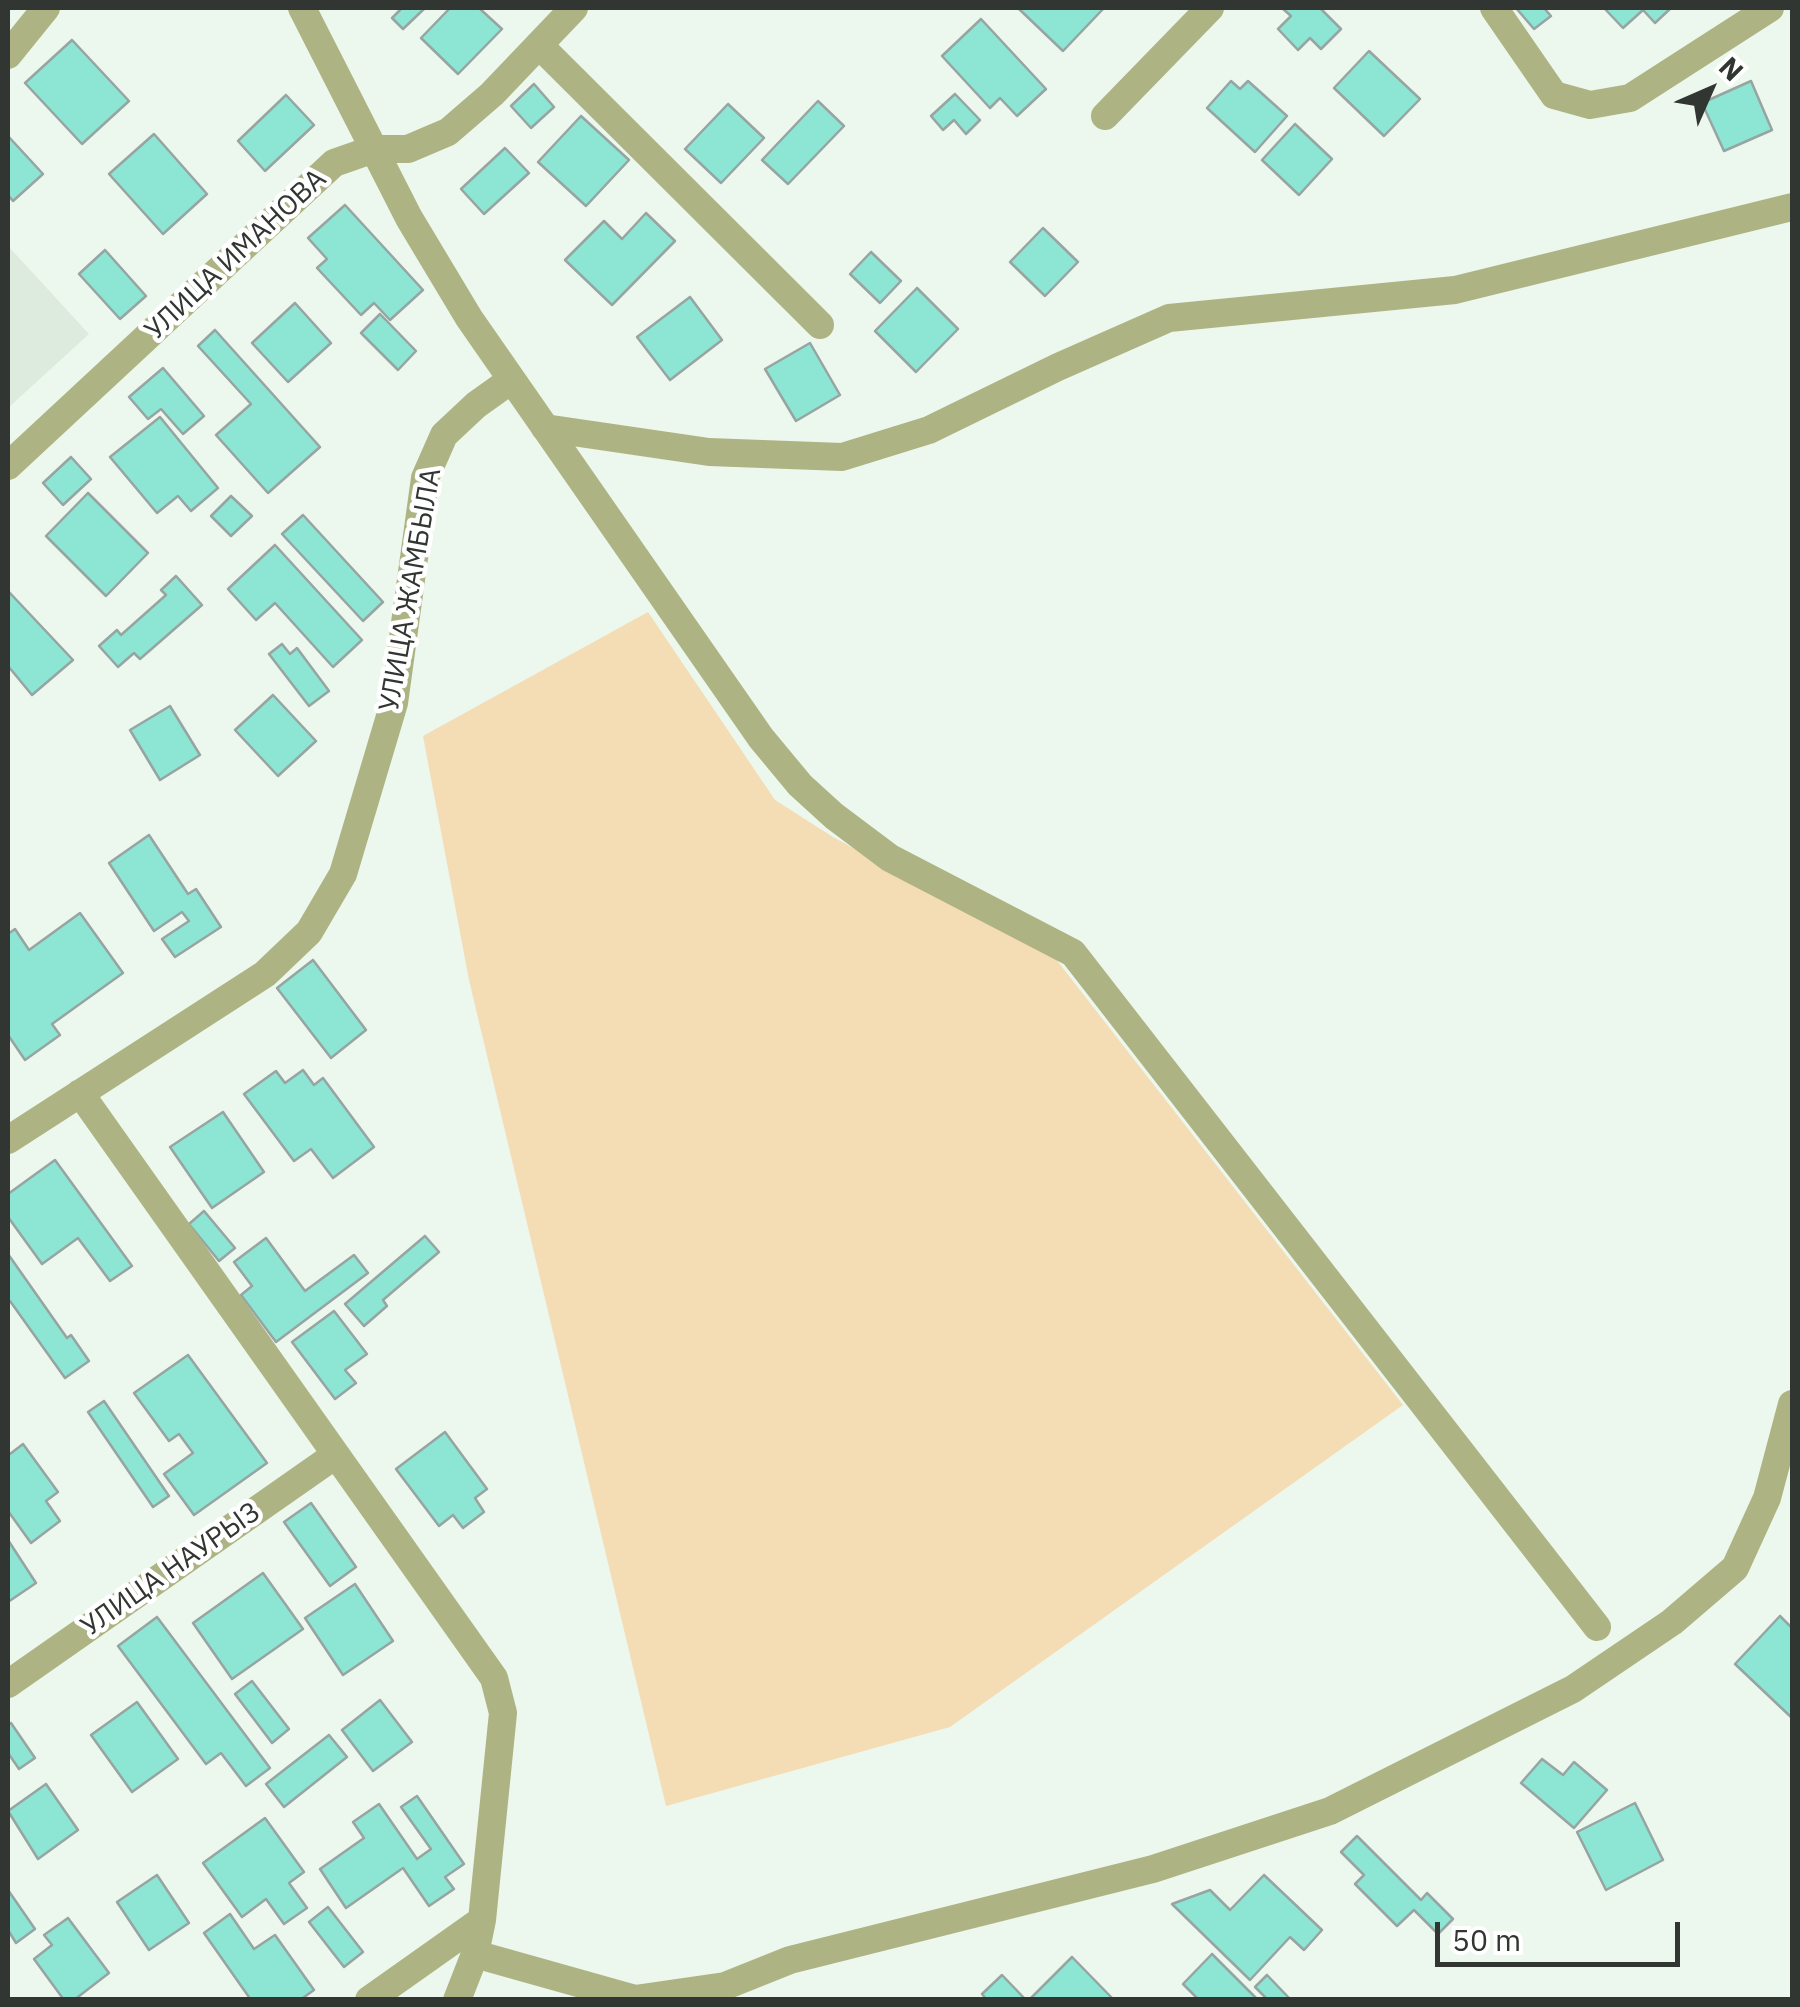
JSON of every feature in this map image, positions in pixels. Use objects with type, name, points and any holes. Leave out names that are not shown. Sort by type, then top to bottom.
[{"type":"street","points":[[8,55],[46,8]]},
{"type":"street","points":[[302,8],[409,218],[469,318],[761,738],[800,786],[890,858],[1073,953],[1597,1626]]},
{"type":"street","name":"УЛИЦА ИМАНОВА","points":[[8,466],[334,163],[374,149],[408,149],[448,132],[492,94],[574,8]]},
{"type":"street","points":[[1105,116],[1210,8]]},
{"type":"street","points":[[1494,8],[1554,94],[1590,105],[1630,98],[1770,8]]},
{"type":"street","points":[[538,45],[820,325]]},
{"type":"street","points":[[545,428],[708,452],[842,456],[929,430],[1170,318],[1455,290],[1792,208]]},
{"type":"street","name":"УЛИЦА ЖАМБЫЛА","points":[[8,1140],[265,974],[308,932],[343,874],[394,702],[426,478],[444,435],[511,380]]},
{"type":"street","points":[[80,1094],[494,1678],[503,1714],[482,1920],[475,1954],[457,2000]]},
{"type":"street","points":[[475,1954],[635,1999],[725,1986],[790,1960],[1153,1869],[1330,1811],[1573,1689],[1672,1622],[1736,1568],[1767,1498],[1792,1404]]},
{"type":"street","name":"УЛИЦА НАУРЫЗ","points":[[8,1684],[334,1456]]},
{"type":"street","points":[[369,2000],[482,1920]]},
{"type":"shaded area","points":[[8,246],[89,334],[8,408]]},
{"type":"shaded area","points":[[648,612],[775,800],[833,837],[1055,958],[1403,1405],[950,1727],[666,1806],[469,980],[423,736]]},
{"type":"building","points":[[402,8],[425,8],[403,29],[392,18]]},
{"type":"building","points":[[450,8],[479,8],[502,29],[458,74],[421,38]]},
{"type":"building","points":[[1018,8],[1104,8],[1063,51]]},
{"type":"building","points":[[1282,8],[1320,8],[1341,29],[1321,49],[1310,38],[1298,50],[1278,29],[1291,16]]},
{"type":"building","points":[[1516,8],[1544,8],[1551,16],[1534,29]]},
{"type":"building","points":[[1604,8],[1671,8],[1655,23],[1643,10],[1623,28]]},
{"type":"building","points":[[981,19],[1046,89],[1017,116],[1000,98],[990,108],[942,56]]},
{"type":"building","points":[[72,40],[129,101],[82,144],[25,83]]},
{"type":"building","points":[[1369,51],[1420,99],[1384,136],[1334,88]]},
{"type":"building","points":[[1231,81],[1240,89],[1248,81],[1287,116],[1255,152],[1207,108]]},
{"type":"building","points":[[1751,81],[1772,130],[1724,151],[1702,103]]},
{"type":"building","points":[[534,84],[554,107],[531,128],[511,106]]},
{"type":"building","points":[[955,94],[980,120],[966,134],[954,120],[943,130],[931,116]]},
{"type":"building","points":[[286,95],[314,125],[265,171],[238,141]]},
{"type":"building","points":[[818,101],[844,126],[788,184],[762,160]]},
{"type":"building","points":[[728,104],[764,138],[721,183],[685,149]]},
{"type":"building","points":[[581,116],[629,160],[586,206],[538,162]]},
{"type":"building","points":[[1295,124],[1332,159],[1299,195],[1262,160]]},
{"type":"building","points":[[154,134],[207,194],[163,234],[109,174]]},
{"type":"building","points":[[8,136],[43,174],[13,201],[8,195]]},
{"type":"building","points":[[505,148],[529,173],[484,214],[461,189]]},
{"type":"building","points":[[345,205],[423,290],[390,320],[374,303],[361,315],[317,268],[327,259],[308,238]]},
{"type":"building","points":[[646,213],[675,241],[612,305],[565,260],[604,221],[622,239]]},
{"type":"building","points":[[1043,228],[1078,262],[1045,296],[1010,262]]},
{"type":"building","points":[[105,250],[146,296],[120,319],[79,274]]},
{"type":"building","points":[[871,252],[901,281],[880,303],[850,274]]},
{"type":"building","points":[[917,288],[958,329],[916,372],[875,331]]},
{"type":"building","points":[[690,297],[722,340],[670,380],[637,337]]},
{"type":"building","points":[[295,303],[331,343],[288,382],[252,343]]},
{"type":"building","points":[[380,314],[416,351],[398,370],[361,333]]},
{"type":"building","points":[[215,330],[320,447],[268,493],[216,435],[251,404],[198,346]]},
{"type":"building","points":[[810,343],[840,395],[796,421],[765,369]]},
{"type":"building","points":[[163,368],[204,416],[183,434],[161,409],[148,419],[129,397]]},
{"type":"building","points":[[160,417],[218,488],[191,511],[178,496],[157,513],[110,457]]},
{"type":"building","points":[[71,457],[91,479],[63,505],[43,483]]},
{"type":"building","points":[[88,493],[148,553],[106,596],[46,536]]},
{"type":"building","points":[[231,496],[252,516],[231,536],[211,516]]},
{"type":"building","points":[[303,515],[383,602],[363,621],[282,534]]},
{"type":"building","points":[[275,545],[362,640],[333,667],[275,603],[256,620],[228,589]]},
{"type":"building","points":[[176,576],[202,605],[140,659],[134,653],[118,667],[99,646],[117,630],[121,635],[166,595],[161,590]]},
{"type":"building","points":[[9,592],[73,660],[32,695],[8,666]]},
{"type":"building","points":[[282,644],[290,654],[297,648],[329,691],[309,706],[269,654]]},
{"type":"building","points":[[273,695],[316,741],[278,776],[235,730]]},
{"type":"building","points":[[170,706],[200,755],[160,780],[130,730]]},
{"type":"building","points":[[149,835],[188,894],[196,889],[221,927],[175,957],[162,939],[189,921],[182,912],[154,931],[109,863]]},
{"type":"building","points":[[80,913],[123,973],[52,1024],[60,1035],[25,1060],[8,1035],[8,934],[15,929],[29,950]]},
{"type":"building","points":[[313,960],[366,1030],[331,1058],[277,988]]},
{"type":"building","points":[[303,1070],[314,1085],[323,1078],[374,1147],[333,1178],[311,1149],[294,1161],[244,1094],[276,1071],[285,1083]]},
{"type":"building","points":[[223,1112],[264,1172],[212,1208],[170,1147]]},
{"type":"building","points":[[55,1160],[132,1266],[110,1281],[78,1238],[42,1264],[8,1217],[8,1194]]},
{"type":"building","points":[[204,1211],[235,1248],[219,1261],[189,1224]]},
{"type":"building","points":[[425,1236],[439,1252],[383,1300],[387,1306],[364,1326],[345,1304]]},
{"type":"building","points":[[266,1238],[305,1291],[354,1255],[368,1273],[276,1342],[241,1295],[252,1286],[234,1262]]},
{"type":"building","points":[[8,1254],[67,1338],[71,1335],[89,1361],[65,1378],[8,1302]]},
{"type":"building","points":[[334,1311],[367,1354],[345,1370],[356,1383],[335,1399],[292,1342]]},
{"type":"building","points":[[188,1355],[267,1463],[194,1515],[164,1474],[193,1453],[179,1434],[169,1441],[134,1393]]},
{"type":"building","points":[[104,1401],[169,1496],[153,1507],[88,1412]]},
{"type":"building","points":[[445,1432],[487,1489],[475,1498],[484,1512],[463,1528],[453,1515],[439,1526],[396,1469]]},
{"type":"building","points":[[23,1444],[58,1492],[46,1501],[60,1521],[31,1543],[8,1511],[8,1451],[10,1454]]},
{"type":"building","points":[[311,1503],[356,1567],[330,1586],[284,1522]]},
{"type":"building","points":[[8,1540],[36,1583],[8,1602]]},
{"type":"building","points":[[263,1573],[303,1629],[232,1679],[193,1623]]},
{"type":"building","points":[[355,1584],[393,1641],[343,1675],[305,1618]]},
{"type":"building","points":[[1780,1616],[1792,1628],[1792,1718],[1735,1664]]},
{"type":"building","points":[[157,1617],[270,1768],[246,1786],[221,1753],[206,1764],[118,1646]]},
{"type":"building","points":[[252,1681],[289,1729],[272,1743],[235,1694]]},
{"type":"building","points":[[380,1700],[412,1742],[373,1771],[342,1730]]},
{"type":"building","points":[[137,1702],[178,1759],[132,1792],[91,1735]]},
{"type":"building","points":[[11,1723],[35,1758],[19,1769],[8,1753]]},
{"type":"building","points":[[329,1735],[347,1757],[284,1807],[266,1784]]},
{"type":"building","points":[[1542,1759],[1563,1775],[1574,1762],[1607,1790],[1574,1828],[1521,1783]]},
{"type":"building","points":[[46,1784],[78,1830],[38,1859],[8,1811]]},
{"type":"building","points":[[417,1796],[464,1864],[445,1877],[454,1889],[429,1906],[403,1868],[346,1908],[320,1869],[364,1838],[353,1822],[379,1804],[417,1859],[431,1849],[401,1807]]},
{"type":"building","points":[[1635,1803],[1663,1860],[1606,1890],[1577,1832]]},
{"type":"building","points":[[265,1818],[304,1872],[289,1883],[307,1908],[284,1924],[266,1899],[242,1917],[203,1863]]},
{"type":"building","points":[[1357,1836],[1421,1900],[1427,1893],[1453,1919],[1438,1934],[1414,1910],[1397,1926],[1355,1884],[1364,1875],[1341,1852]]},
{"type":"building","points":[[157,1875],[189,1923],[149,1950],[117,1902]]},
{"type":"building","points":[[1264,1875],[1322,1930],[1304,1950],[1290,1937],[1250,1980],[1172,1904],[1210,1890],[1230,1910]]},
{"type":"building","points":[[8,1890],[35,1929],[16,1943],[8,1930]]},
{"type":"building","points":[[328,1907],[363,1952],[344,1967],[309,1922]]},
{"type":"building","points":[[230,1914],[254,1949],[275,1935],[314,1990],[300,2000],[251,2000],[204,1933]]},
{"type":"building","points":[[68,1918],[109,1973],[74,2000],[64,2000],[34,1959],[52,1945],[44,1935]]},
{"type":"building","points":[[1212,1954],[1258,2000],[1199,2000],[1183,1984]]},
{"type":"building","points":[[1072,1957],[1114,2000],[1029,2000]]},
{"type":"building","points":[[1002,1975],[1026,2000],[987,2000],[982,1994]]},
{"type":"building","points":[[1267,1975],[1291,2000],[1268,2000],[1255,1987]]}]
